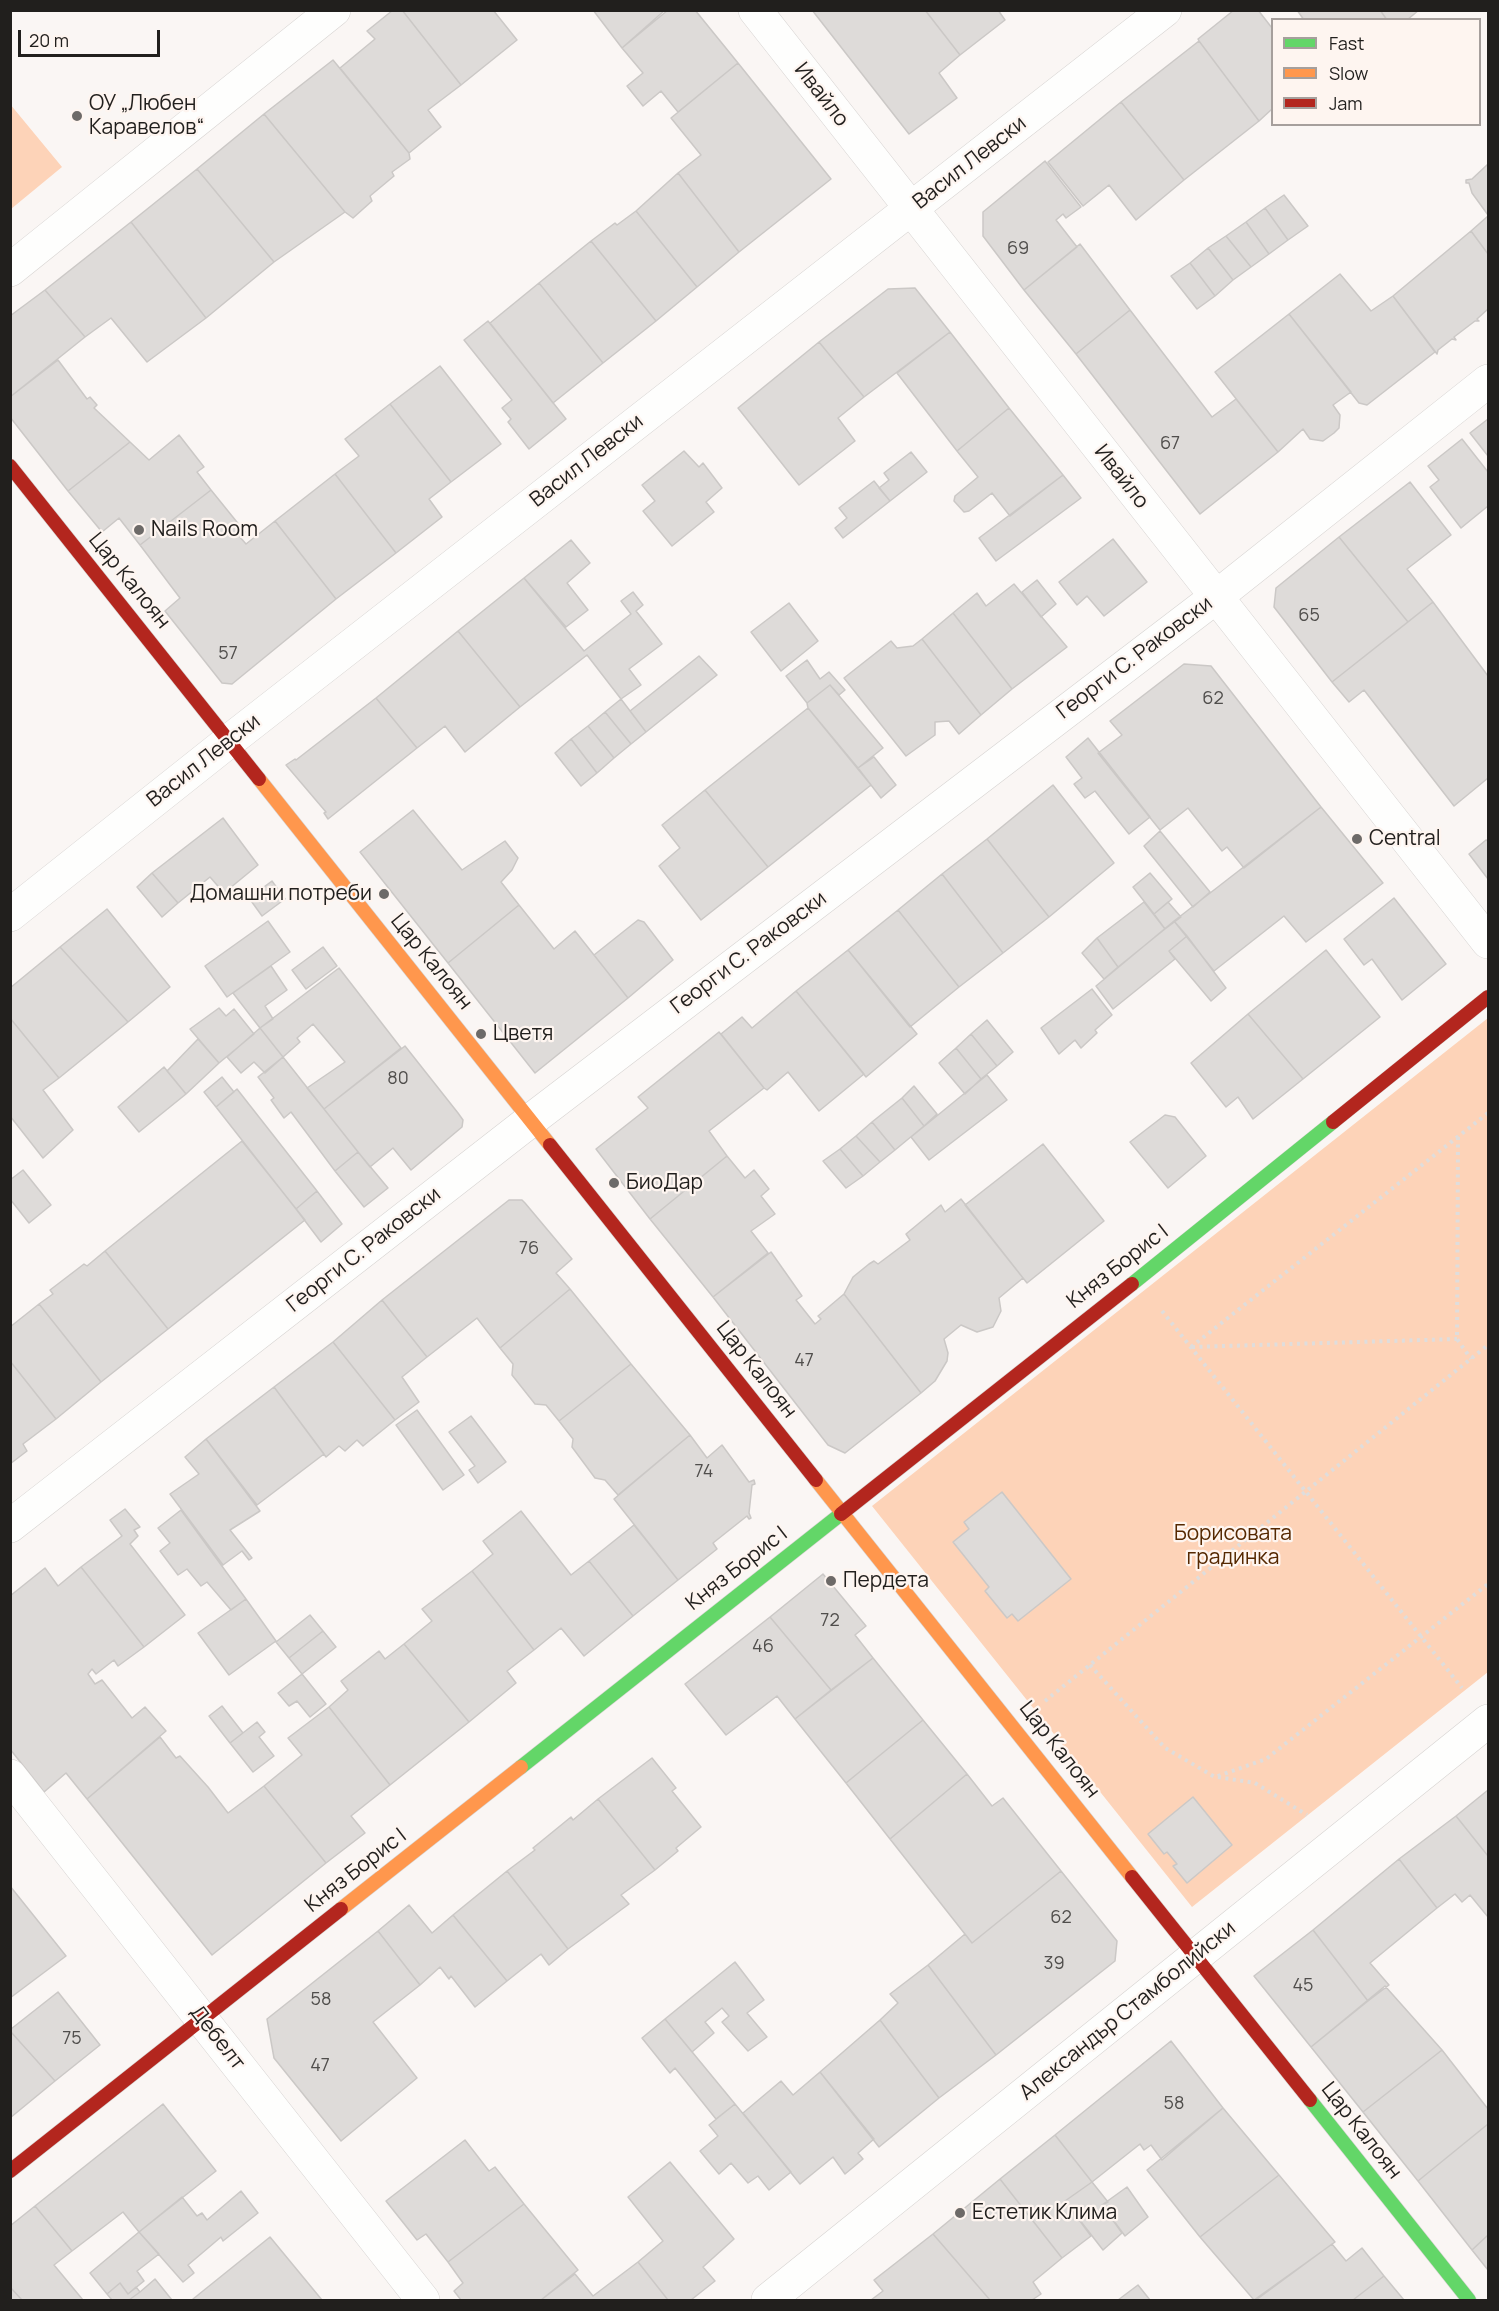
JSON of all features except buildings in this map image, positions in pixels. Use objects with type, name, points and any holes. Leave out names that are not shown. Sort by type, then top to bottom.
[{"type":"street","points":[[10,270],[334,10]]},
{"type":"street","name":"Ивайло","points":[[755,10],[1488,942]]},
{"type":"street","name":"Васил Левски","points":[[10,915],[229,741],[1165,10]]},
{"type":"street","name":"Георги С. Раковски","points":[[10,1526],[531,1120],[1216,597],[1488,381]]},
{"type":"street","name":"Цар Калоян","points":[[10,466],[1469,2301]]},
{"type":"street","name":"Княз Борис I","points":[[10,2171],[1488,997]]},
{"type":"street","name":"Александър Стамболийски","points":[[768,2301],[1488,1721]]},
{"type":"street","name":"Дебелт","points":[[10,1776],[423,2301]]},
{"type":"path","points":[[1191,1347],[1488,1113]]},
{"type":"path","points":[[1458,1137],[1457,1339],[1471,1359]]},
{"type":"path","points":[[1158,1306],[1464,1691]]},
{"type":"path","points":[[1191,1347],[1457,1339]]},
{"type":"path","points":[[1044,1702],[1488,1345]]},
{"type":"path","points":[[1215,1777],[1266,1759],[1488,1584]]},
{"type":"path","points":[[1090,1665],[1165,1748],[1215,1777],[1255,1784],[1307,1815]]},
{"type":"green space","points":[[10,104],[62,167],[11,209],[10,209]]},
{"type":"green space","name":"Борисовата градинка","points":[[1488,1018],[1488,1672],[1192,1907],[872,1506]]},
{"type":"traffic: fast","points":[[1132,1284],[1333,1122]]},
{"type":"traffic: fast","points":[[521,1767],[841,1514]]},
{"type":"traffic: fast","points":[[1310,2100],[1469,2300]]},
{"type":"traffic: slow","points":[[259,779],[550,1145]]},
{"type":"traffic: slow","points":[[816,1480],[1132,1877]]},
{"type":"traffic: slow","points":[[341,1909],[521,1767]]},
{"type":"traffic: jam","points":[[10,466],[259,779]]},
{"type":"traffic: jam","points":[[1333,1122],[1488,997]]},
{"type":"traffic: jam","points":[[550,1145],[816,1480]]},
{"type":"traffic: jam","points":[[841,1514],[1132,1284]]},
{"type":"traffic: jam","points":[[1132,1877],[1310,2100]]},
{"type":"traffic: jam","points":[[10,2171],[341,1909]]},
{"type":"place","name":"ОУ „Любен Каравелов“","points":[[77,116]]},
{"type":"place","name":"Nails Room","points":[[139,530]]},
{"type":"place","name":"Central","points":[[1357,839]]},
{"type":"place","name":"Домашни потреби","points":[[384,894]]},
{"type":"place","name":"Цветя","points":[[481,1034]]},
{"type":"place","name":"БиоДар","points":[[614,1183]]},
{"type":"place","name":"Пердета","points":[[831,1581]]},
{"type":"place","name":"Естетик Клима","points":[[960,2213]]}]
